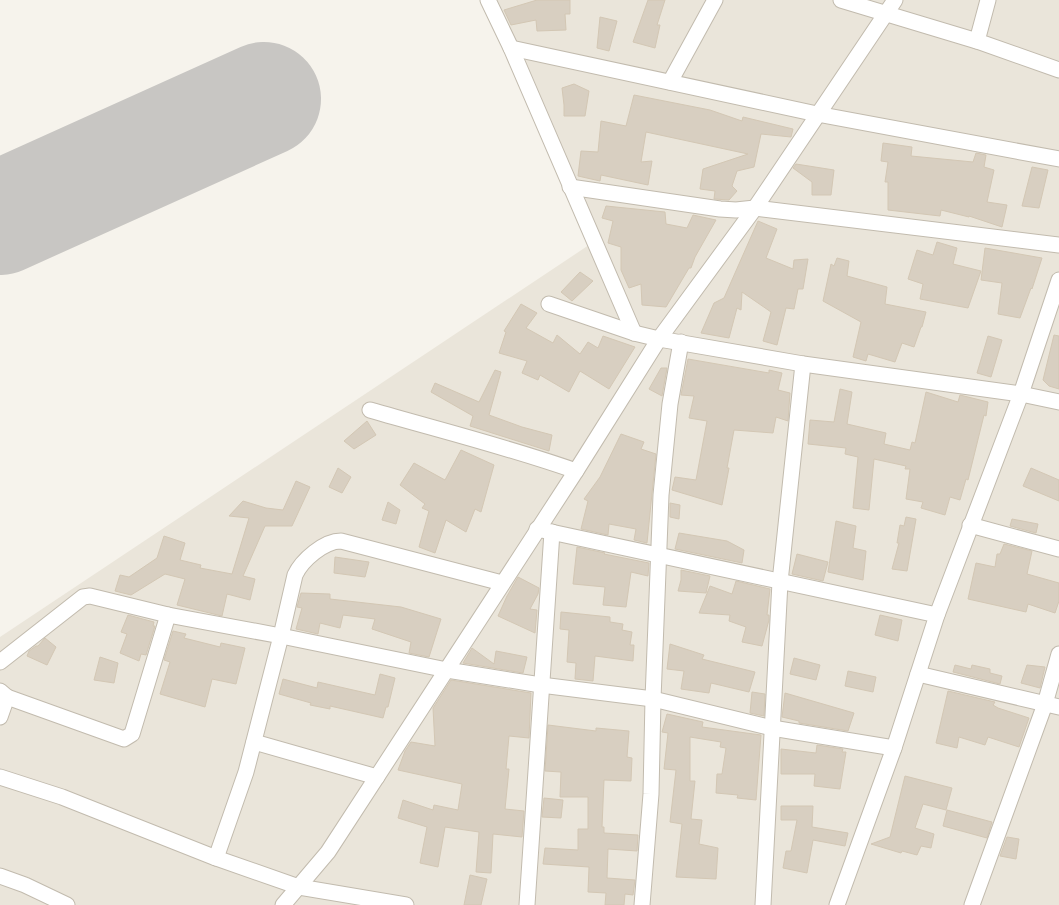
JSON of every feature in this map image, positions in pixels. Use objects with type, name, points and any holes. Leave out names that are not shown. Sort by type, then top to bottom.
[{"type":"street","points":[[488,0],[511,48],[634,333]]},
{"type":"street","points":[[670,82],[715,0]]},
{"type":"street","points":[[841,0],[977,42],[1059,70]]},
{"type":"street","points":[[283,905],[328,852],[502,583],[545,531],[576,471],[659,339],[755,208],[895,0]]},
{"type":"street","points":[[977,42],[988,0]]},
{"type":"street","points":[[511,48],[817,114],[1059,159]]},
{"type":"street","points":[[570,187],[720,209],[755,208],[1059,245]]},
{"type":"street","points":[[837,905],[894,748],[937,615],[1021,394],[1059,280]]},
{"type":"street","points":[[549,304],[634,333],[659,339],[803,364],[1021,394],[1059,402]]},
{"type":"street","points":[[642,905],[651,794],[661,495],[670,404],[680,342]]},
{"type":"street","points":[[763,905],[780,582],[803,364]]},
{"type":"street","points":[[370,410],[498,446],[576,471]]},
{"type":"street","points":[[970,525],[1059,549]]},
{"type":"street","points":[[545,531],[937,615]]},
{"type":"street","points":[[527,905],[541,685],[545,531]]},
{"type":"street","points":[[216,858],[246,772],[295,575],[305,559],[332,541],[350,542],[502,583]]},
{"type":"street","points":[[0,662],[82,597],[100,597],[168,615],[447,670],[541,685],[653,699],[772,728],[894,748]]},
{"type":"street","points":[[0,717],[3,694],[124,739],[129,738],[132,734],[168,615]]},
{"type":"street","points":[[972,905],[1052,705],[1059,654]]},
{"type":"street","points":[[918,674],[1052,705]]},
{"type":"street","points":[[254,742],[377,777]]},
{"type":"street","points":[[0,777],[31,785],[216,858],[299,887],[406,905]]},
{"type":"street","points":[[0,876],[25,885],[67,905]]},
{"type":"shaded area","points":[[492,0],[1059,0],[1059,905],[0,905],[0,637],[598,239]]},
{"type":"building","points":[[537,0],[570,0],[570,14],[565,14],[566,30],[537,31],[536,20],[511,25],[504,10]]},
{"type":"building","points":[[648,0],[665,0],[657,25],[660,25],[655,48],[633,42]]},
{"type":"building","points":[[600,17],[617,21],[609,51],[597,48]]},
{"type":"building","points":[[574,84],[589,91],[585,116],[564,116],[562,88]]},
{"type":"building","points":[[634,95],[710,110],[742,121],[743,117],[793,129],[791,137],[761,134],[754,167],[737,171],[732,186],[737,191],[729,200],[714,199],[715,191],[700,189],[703,169],[748,154],[646,132],[641,162],[652,161],[648,185],[601,175],[600,181],[578,176],[581,151],[598,152],[601,121],[626,126]]},
{"type":"building","points":[[883,143],[912,147],[911,156],[973,162],[976,153],[986,155],[984,167],[994,170],[987,202],[1007,205],[1002,227],[969,216],[941,210],[940,216],[888,210],[888,182],[885,182],[888,162],[881,161]]},
{"type":"building","points":[[796,164],[834,170],[831,195],[812,195],[812,182],[793,168]]},
{"type":"building","points":[[1032,167],[1048,170],[1039,208],[1022,206]]},
{"type":"building","points":[[606,206],[665,212],[666,224],[687,228],[693,215],[716,220],[695,257],[691,268],[689,268],[666,307],[642,305],[641,284],[629,288],[621,270],[621,247],[608,243],[613,221],[602,218]]},
{"type":"building","points":[[758,221],[777,229],[766,258],[793,269],[794,260],[808,259],[803,289],[798,289],[794,309],[786,308],[777,345],[763,341],[771,312],[742,292],[741,310],[737,308],[729,338],[701,333],[714,303],[724,298]]},
{"type":"building","points":[[937,242],[957,248],[953,264],[981,271],[968,308],[920,299],[923,284],[908,279],[917,250],[933,255]]},
{"type":"building","points":[[985,248],[1042,258],[1020,318],[998,314],[1002,283],[981,280]]},
{"type":"building","points":[[837,258],[849,261],[847,276],[887,287],[885,304],[926,312],[914,347],[902,343],[895,362],[868,354],[866,361],[853,357],[861,322],[823,301],[831,264],[834,266]]},
{"type":"building","points":[[580,272],[593,281],[572,301],[561,292]]},
{"type":"building","points":[[521,304],[537,313],[526,328],[553,343],[557,335],[580,354],[588,342],[598,348],[603,336],[635,347],[609,389],[580,371],[569,392],[540,375],[538,380],[522,373],[527,361],[499,353],[506,332],[504,331]]},
{"type":"building","points":[[1054,335],[1059,336],[1059,389],[1049,386],[1043,380]]},
{"type":"building","points":[[988,336],[1002,340],[991,377],[977,373]]},
{"type":"building","points":[[688,359],[769,373],[769,370],[782,373],[778,390],[790,393],[788,421],[776,417],[773,433],[734,430],[722,505],[672,490],[675,477],[696,480],[707,421],[689,418],[694,396],[681,395]]},
{"type":"building","points":[[661,368],[667,368],[662,396],[649,389]]},
{"type":"building","points":[[495,370],[501,372],[489,415],[552,435],[549,451],[470,426],[473,416],[431,392],[435,383],[479,402]]},
{"type":"building","points":[[840,389],[852,392],[847,424],[886,433],[884,444],[910,450],[912,442],[915,443],[926,392],[958,402],[960,395],[988,402],[986,416],[984,415],[968,480],[966,479],[960,500],[950,497],[945,515],[921,508],[923,502],[906,499],[910,469],[905,469],[906,466],[874,459],[869,510],[853,508],[858,457],[845,454],[846,448],[808,444],[810,420],[834,422]]},
{"type":"building","points":[[367,421],[376,435],[354,449],[344,441]]},
{"type":"building","points":[[621,434],[644,442],[641,449],[656,454],[647,543],[634,540],[636,529],[609,524],[608,535],[581,529],[588,501],[584,499],[600,477]]},
{"type":"building","points":[[461,450],[494,465],[481,512],[475,509],[466,532],[446,520],[435,553],[419,547],[429,511],[422,508],[425,504],[400,485],[414,463],[445,480]]},
{"type":"building","points":[[338,468],[351,477],[342,493],[329,487]]},
{"type":"building","points":[[1031,468],[1059,480],[1059,501],[1023,486]]},
{"type":"building","points":[[296,481],[310,487],[292,526],[265,526],[243,576],[255,579],[250,600],[227,594],[222,616],[177,605],[185,579],[165,574],[131,595],[115,591],[120,575],[129,577],[157,558],[164,536],[185,543],[180,560],[201,565],[200,568],[232,574],[249,518],[229,516],[243,501],[266,508],[283,510]]},
{"type":"building","points":[[388,502],[400,510],[396,524],[382,520]]},
{"type":"building","points":[[670,503],[680,505],[679,519],[670,517]]},
{"type":"building","points":[[906,517],[916,519],[907,571],[892,569],[899,543],[897,543],[900,525],[904,526]]},
{"type":"building","points":[[1012,519],[1038,524],[1036,533],[1010,526]]},
{"type":"building","points":[[836,521],[856,526],[853,548],[866,551],[863,580],[828,572]]},
{"type":"building","points":[[679,533],[727,541],[744,550],[742,563],[675,549]]},
{"type":"building","points":[[1004,544],[1032,551],[1027,574],[1059,583],[1059,601],[1055,613],[1028,604],[1026,612],[968,599],[976,563],[995,567],[997,554],[1000,554]]},
{"type":"building","points":[[577,547],[649,563],[648,576],[631,572],[626,607],[603,605],[605,587],[573,584]]},
{"type":"building","points":[[797,554],[828,562],[823,581],[792,574]]},
{"type":"building","points":[[335,557],[369,562],[365,577],[334,573]]},
{"type":"building","points":[[681,570],[710,576],[706,593],[678,591]]},
{"type":"building","points":[[518,577],[539,588],[530,609],[537,610],[535,633],[498,616]]},
{"type":"building","points":[[736,581],[770,589],[767,615],[769,615],[769,620],[762,646],[742,642],[746,627],[729,621],[730,615],[699,613],[710,586],[732,594]]},
{"type":"building","points":[[301,593],[330,594],[330,599],[401,607],[441,619],[429,657],[409,653],[411,642],[372,629],[375,619],[343,615],[340,628],[320,623],[318,634],[296,629],[302,608],[297,607]]},
{"type":"building","points":[[561,612],[610,617],[610,622],[623,624],[622,630],[632,632],[630,645],[634,645],[633,661],[595,656],[593,681],[575,679],[576,663],[567,662],[569,630],[560,629]]},
{"type":"building","points":[[128,615],[154,622],[153,626],[155,626],[146,655],[141,654],[139,661],[120,653],[127,634],[121,632]]},
{"type":"building","points":[[880,615],[902,620],[898,641],[875,635]]},
{"type":"building","points":[[173,631],[186,634],[184,638],[220,647],[221,643],[245,648],[236,684],[212,679],[205,707],[160,694],[170,662],[164,660]]},
{"type":"building","points":[[45,638],[56,647],[47,665],[27,656],[29,651],[38,646]]},
{"type":"building","points":[[670,644],[704,655],[702,659],[755,672],[749,692],[711,683],[709,693],[681,689],[684,671],[667,669]]},
{"type":"building","points":[[472,648],[494,664],[496,651],[527,657],[523,673],[463,663]]},
{"type":"building","points":[[100,657],[118,663],[114,683],[94,680]]},
{"type":"building","points":[[794,658],[820,665],[816,680],[790,674]]},
{"type":"building","points":[[955,665],[971,669],[972,665],[990,669],[990,673],[1002,676],[1000,684],[953,672]]},
{"type":"building","points":[[1027,665],[1045,667],[1040,688],[1021,683]]},
{"type":"building","points":[[848,671],[876,677],[873,692],[845,686]]},
{"type":"building","points":[[380,674],[395,678],[388,707],[386,707],[383,718],[330,706],[330,709],[310,705],[311,703],[279,694],[283,679],[317,688],[318,682],[375,695]]},
{"type":"building","points":[[451,680],[531,693],[529,738],[509,736],[506,769],[509,769],[505,809],[524,811],[522,837],[493,834],[491,873],[476,872],[479,832],[445,827],[438,867],[420,863],[427,827],[398,818],[403,800],[433,810],[434,805],[458,810],[462,784],[398,770],[405,751],[411,742],[435,746],[433,708]]},
{"type":"building","points":[[948,691],[995,702],[993,705],[998,708],[1029,718],[1019,747],[988,737],[985,745],[959,737],[957,748],[936,743]]},
{"type":"building","points":[[752,692],[765,694],[764,716],[750,713]]},
{"type":"building","points":[[785,693],[854,713],[848,731],[799,723],[799,721],[782,717]]},
{"type":"building","points":[[667,714],[703,722],[702,727],[761,735],[756,800],[737,798],[738,795],[716,793],[717,774],[722,774],[726,748],[720,747],[721,742],[690,737],[690,781],[695,781],[691,819],[702,820],[699,844],[718,848],[716,879],[676,877],[682,824],[670,822],[676,770],[664,769],[668,733],[662,732]]},
{"type":"building","points":[[548,725],[596,731],[596,728],[629,731],[627,757],[632,758],[631,781],[604,780],[602,827],[604,827],[604,833],[638,835],[637,851],[608,849],[607,878],[635,880],[633,895],[625,894],[624,905],[605,905],[606,893],[588,892],[589,867],[543,864],[545,848],[578,850],[578,829],[588,829],[588,797],[560,797],[561,772],[545,771]]},
{"type":"building","points":[[817,745],[843,749],[842,752],[846,752],[840,789],[814,786],[815,774],[781,774],[781,749],[816,753]]},
{"type":"building","points":[[905,776],[952,788],[946,810],[923,804],[915,828],[934,834],[931,848],[921,846],[917,855],[902,851],[901,853],[871,844],[890,837]]},
{"type":"building","points":[[544,798],[563,800],[561,818],[542,817]]},
{"type":"building","points":[[781,806],[813,806],[812,827],[848,833],[845,846],[813,840],[807,873],[783,868],[786,851],[791,851],[797,820],[781,820]]},
{"type":"building","points":[[947,810],[992,822],[987,838],[943,826]]},
{"type":"building","points":[[1007,837],[1019,839],[1016,859],[1000,856]]},
{"type":"building","points":[[470,875],[487,879],[481,905],[464,905]]},
{"type":"runway","points":[[0,218],[264,99]]}]
